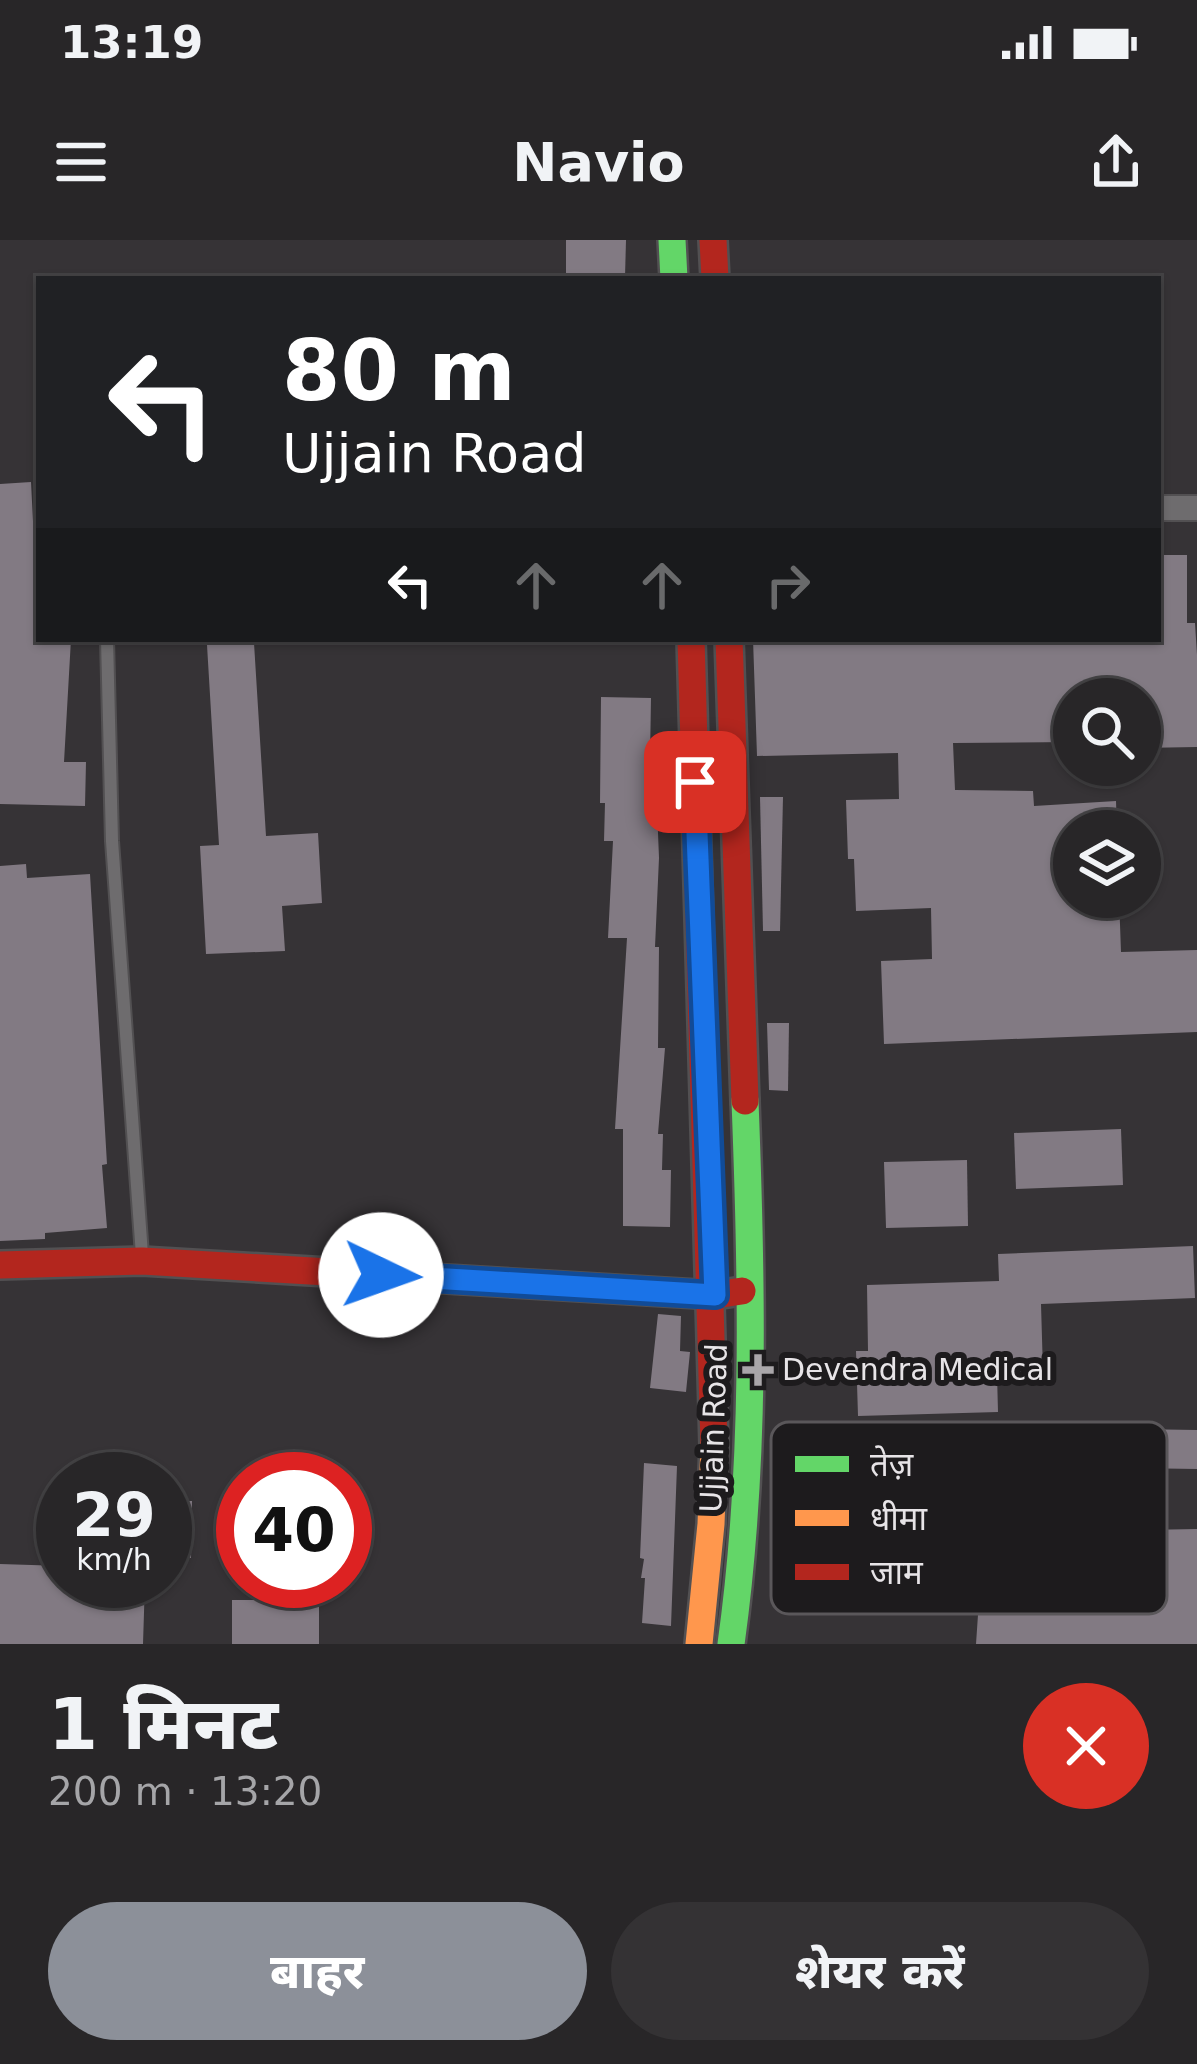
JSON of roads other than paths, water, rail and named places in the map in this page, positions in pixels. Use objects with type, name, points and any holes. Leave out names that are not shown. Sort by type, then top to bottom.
[{"type":"main road","points":[[672,240],[674,276]]},
{"type":"main road","points":[[713,240],[715,276]]},
{"type":"main road","name":"Ujjain Road","points":[[691,642],[715,1295],[711,1510],[699,1644]]},
{"type":"main road","name":"Ujjain Road","points":[[729,642],[752,1289],[739,1586],[731,1644]]},
{"type":"main road","points":[[0,1265],[142,1261],[715,1295],[752,1289]]},
{"type":"street","points":[[1161,508],[1197,508]]},
{"type":"lane","points":[[107,642],[112,841],[142,1261]]},
{"type":"place","name":"Devendra Medical","points":[[758,1370]]}]
